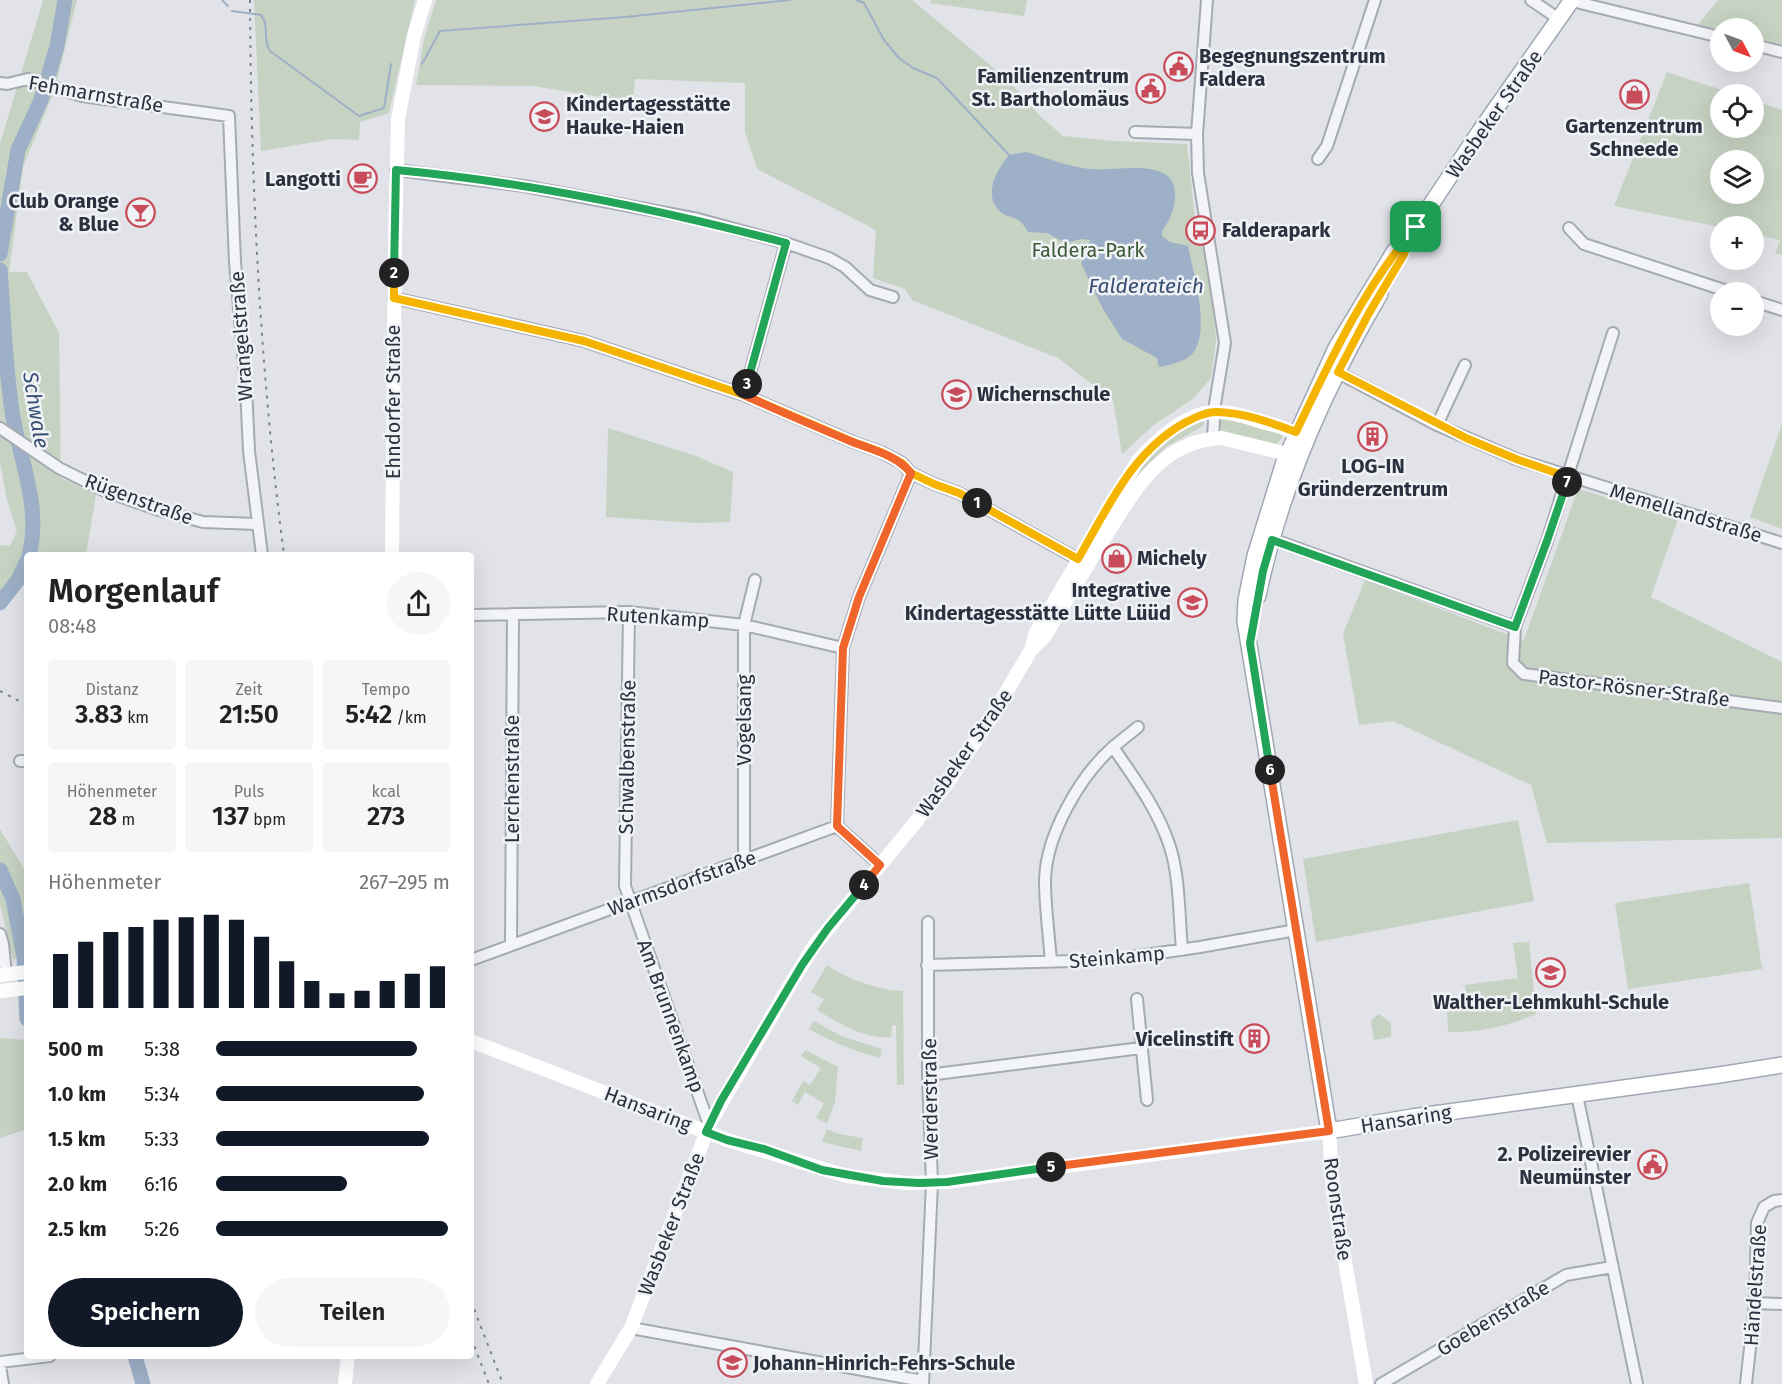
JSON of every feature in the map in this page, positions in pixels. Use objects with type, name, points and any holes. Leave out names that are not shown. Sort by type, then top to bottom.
[{"type":"main road","name":"Wasbeker Straße","points":[[1297,445],[1332,370],[1352,320],[1394,252],[1416,227],[1480,131],[1574,0]]},
{"type":"main road","name":"Roonstraße","points":[[1250,643],[1263,571],[1297,445]]},
{"type":"main road","name":"Roonstraße","points":[[1297,445],[1255,556],[1245,621],[1329,1131]]},
{"type":"main road","name":"Hansaring","points":[[1329,1131],[1412,1117],[1719,1076],[1782,1065]]},
{"type":"main road","name":"Hansaring","points":[[1719,1076],[1782,1074]]},
{"type":"street","name":"Ehndorfer Straße","points":[[392,552],[396,170],[399,119],[405,74],[425,0]]},
{"type":"street","points":[[1207,0],[1197,134],[1198,173],[1225,343],[1213,438]]},
{"type":"street","points":[[1318,159],[1327,146],[1375,0]]},
{"type":"street","points":[[1531,0],[1559,19]]},
{"type":"street","points":[[1574,0],[1710,35]]},
{"type":"street","points":[[1764,48],[1782,52]]},
{"type":"street","name":"Fehmarnstraße","points":[[0,83],[35,80],[82,96],[229,116]]},
{"type":"street","name":"Wrangelstraße","points":[[229,116],[235,262],[249,451],[262,552]]},
{"type":"street","points":[[1135,132],[1197,134]]},
{"type":"street","points":[[396,170],[558,193],[698,219],[786,243],[830,258],[845,267],[870,290],[892,297]]},
{"type":"street","points":[[1569,228],[1584,244],[1710,285]]},
{"type":"street","points":[[744,395],[786,243]]},
{"type":"street","points":[[394,298],[584,341],[744,395],[881,452],[902,463],[911,473],[959,493],[1083,562]]},
{"type":"street","points":[[1764,304],[1782,310]]},
{"type":"street","name":"Pastor-Rösner-Straße","points":[[1613,333],[1547,541],[1515,627],[1513,663],[1524,674],[1782,708]]},
{"type":"street","points":[[1437,425],[1466,365]]},
{"type":"street","name":"Memellandstraße","points":[[1332,370],[1437,425],[1516,459],[1782,543]]},
{"type":"street","name":"Wasbeker Straße","points":[[597,1384],[631,1328],[706,1132],[721,1101],[814,946],[946,785],[991,718],[1030,650],[1046,636],[1124,481],[1151,446],[1172,429],[1197,416],[1215,412],[1237,415],[1297,445]]},
{"type":"street","name":"Rügenstraße","points":[[4,431],[59,468],[107,492],[203,522],[257,524]]},
{"type":"street","name":"Wasbeker Straße","points":[[1083,562],[1137,488],[1159,464],[1188,445],[1198,441],[1222,438],[1297,445]]},
{"type":"street","points":[[880,865],[837,826],[843,648],[859,597],[911,473]]},
{"type":"street","points":[[1272,540],[1515,627]]},
{"type":"street","name":"Vogelsang","points":[[744,860],[744,625],[755,580]]},
{"type":"street","name":"Rutenkamp","points":[[474,615],[628,612],[744,625],[843,648]]},
{"type":"street","name":"Schwalbenstraße","points":[[628,612],[625,886],[630,902]]},
{"type":"street","name":"Lerchenstraße","points":[[511,945],[513,614]]},
{"type":"street","name":"Steinkamp","points":[[1051,963],[1045,879],[1047,860],[1070,800],[1096,763],[1138,727]]},
{"type":"street","name":"Steinkamp","points":[[1113,747],[1160,820],[1170,845],[1182,950]]},
{"type":"street","name":"Warmsdorfstraße","points":[[474,959],[837,826]]},
{"type":"street","name":"Am Brunnenkamp","points":[[630,902],[708,1122],[706,1132]]},
{"type":"street","name":"Werderstraße","points":[[923,1383],[932,1183],[928,1075],[927,922]]},
{"type":"street","name":"Steinkamp","points":[[927,965],[1111,960],[1296,930]]},
{"type":"street","points":[[0,934],[12,974]]},
{"type":"street","points":[[0,991],[21,988]]},
{"type":"street","points":[[1137,999],[1147,1100]]},
{"type":"street","name":"Hansaring","points":[[474,1042],[706,1132],[847,1176],[883,1181],[932,1183],[1329,1131]]},
{"type":"street","points":[[928,1075],[1141,1048]]},
{"type":"street","points":[[1578,1095],[1637,1384]]},
{"type":"street","name":"Roonstraße","points":[[1329,1131],[1333,1191],[1366,1384]]},
{"type":"street","name":"Händelstraße","points":[[1746,1384],[1755,1303],[1757,1223],[1764,1207],[1774,1201],[1782,1200]]},
{"type":"street","name":"Goebenstraße","points":[[1381,1384],[1566,1275],[1612,1267]]},
{"type":"street","points":[[1755,1303],[1782,1304]]},
{"type":"street","points":[[631,1328],[923,1383]]},
{"type":"street","points":[[3,1384],[0,1364],[31,1359]]},
{"type":"street","points":[[345,1384],[348,1359]]},
{"type":"green space","points":[[43,0],[77,0],[54,92],[23,167],[9,272],[27,272],[59,333],[61,478],[96,494],[86,552],[24,552],[24,584],[0,609],[0,545],[10,546],[17,531],[7,500],[0,462],[0,144]]},
{"type":"green space","points":[[254,0],[415,0],[389,113],[360,122],[359,140],[332,139],[261,151]]},
{"type":"green space","name":"Faldera-Park","points":[[436,0],[912,0],[1008,80],[1041,117],[1063,136],[1187,144],[1195,219],[1212,284],[1216,341],[1211,378],[1193,399],[1155,424],[1122,454],[1113,400],[1058,358],[912,300],[905,289],[873,278],[876,230],[757,169],[745,132],[745,83],[635,79],[633,102],[533,86],[416,85],[424,39]]},
{"type":"green space","points":[[931,0],[1027,0],[1024,16],[930,3]]},
{"type":"green space","points":[[1718,0],[1782,0],[1782,47],[1764,42],[1764,18],[1710,18],[1710,29],[1697,26]]},
{"type":"green space","points":[[1667,72],[1710,86],[1710,138],[1764,138],[1764,104],[1782,110],[1782,255],[1775,254],[1780,240],[1764,236],[1764,216],[1710,216],[1710,225],[1614,206]]},
{"type":"green space","points":[[1205,418],[1203,426],[1166,447],[1138,476],[1100,535],[1134,472],[1170,435]]},
{"type":"green space","points":[[1219,419],[1245,421],[1283,435],[1276,444],[1222,432],[1218,424]]},
{"type":"green space","points":[[1782,424],[1782,529],[1750,517]]},
{"type":"green space","points":[[608,428],[696,456],[733,472],[730,522],[695,523],[606,517]]},
{"type":"green space","points":[[1578,489],[1678,519],[1651,597],[1782,662],[1782,838],[1547,843],[1531,785],[1393,721],[1359,725],[1343,634],[1365,580],[1524,640]]},
{"type":"green space","points":[[1518,820],[1534,901],[1316,942],[1303,859]]},
{"type":"green space","points":[[0,829],[24,869],[24,958],[13,959],[0,904]]},
{"type":"green space","points":[[1749,883],[1762,969],[1628,989],[1615,903]]},
{"type":"green space","points":[[1529,942],[1536,1014],[1493,1028],[1448,1032],[1447,1012],[1457,1009],[1465,1000],[1465,985],[1518,978],[1513,943]]},
{"type":"green space","points":[[827,965],[863,983],[903,991],[904,1085],[897,1085],[896,1025],[892,1026],[891,1037],[872,1036],[843,1025],[817,1010],[824,999],[811,992]]},
{"type":"green space","points":[[1379,1014],[1391,1023],[1391,1037],[1374,1040],[1371,1020]]},
{"type":"green space","points":[[814,1021],[841,1036],[882,1049],[880,1058],[843,1046],[809,1029]]},
{"type":"green space","points":[[0,1038],[24,1040],[24,1130],[0,1138]]},
{"type":"green space","points":[[805,1050],[838,1067],[835,1102],[827,1123],[816,1118],[824,1103],[805,1092],[798,1105],[792,1101],[803,1081],[810,1085],[821,1068],[801,1056]]},
{"type":"green space","points":[[827,1129],[839,1134],[863,1138],[861,1151],[822,1142]]},
{"type":"water","name":"Falderateich","points":[[1026,152],[1082,168],[1154,170],[1164,174],[1172,181],[1175,202],[1162,236],[1170,242],[1188,246],[1200,303],[1201,319],[1197,346],[1190,356],[1180,362],[1159,367],[1157,358],[1122,339],[1103,309],[1081,263],[1088,251],[1090,240],[1081,239],[1066,243],[1047,233],[1028,232],[1020,222],[1002,213],[996,206],[992,191],[996,175],[1009,155]]},
{"type":"waterway","name":"Schwale","points":[[0,254],[18,150],[41,100],[57,46],[65,0]]},
{"type":"waterway","points":[[222,0],[228,6]]},
{"type":"waterway","points":[[422,64],[440,31],[625,17],[790,0]]},
{"type":"waterway","points":[[856,0],[864,3],[884,40],[899,58],[913,68],[937,78],[1009,155]]},
{"type":"waterway","points":[[232,11],[261,15],[264,19],[266,42],[270,51],[359,116],[384,108],[391,64]]},
{"type":"waterway","name":"Schwale","points":[[0,270],[10,394],[33,519],[30,552]]},
{"type":"waterway","name":"Schwale","points":[[0,603],[18,580],[24,567]]},
{"type":"waterway","name":"Schwale","points":[[0,870],[13,899],[24,957]]},
{"type":"waterway","name":"Schwale","points":[[136,1359],[143,1384]]},
{"type":"railway","points":[[250,0],[252,139],[258,278],[269,417],[284,552]]},
{"type":"railway","points":[[0,691],[24,703]]},
{"type":"railway","points":[[474,1309],[503,1384]]},
{"type":"railway","points":[[474,1346],[489,1384]]},
{"type":"place","name":"Begegnungszentrum Faldera","points":[[1178,67]]},
{"type":"place","name":"Familienzentrum St. Bartholomäus","points":[[1150,88]]},
{"type":"place","name":"Gartenzentrum Schneede","points":[[1634,95]]},
{"type":"place","name":"Kindertagesstätte Hauke-Haien","points":[[545,116]]},
{"type":"place","name":"Langotti","points":[[362,179]]},
{"type":"place","name":"Club Orange & Blue","points":[[140,212]]},
{"type":"place","name":"Falderapark","points":[[1201,230]]},
{"type":"place","name":"Wichernschule","points":[[956,394]]},
{"type":"place","name":"LOG-IN Gründerzentrum","points":[[1373,436]]},
{"type":"place","name":"Michely","points":[[1116,558]]},
{"type":"place","name":"Integrative Kindertagesstätte Lütte Lüüd","points":[[1192,602]]},
{"type":"place","name":"Walther-Lehmkuhl-Schule","points":[[1551,972]]},
{"type":"place","name":"Vicelinstift","points":[[1255,1039]]},
{"type":"place","name":"2. Polizeirevier Neumünster","points":[[1652,1165]]},
{"type":"place","name":"Johann-Hinrich-Fehrs-Schule","points":[[732,1363]]},
{"type":"route","points":[[1416,227],[1394,252],[1352,320],[1296,432],[1237,415],[1215,412],[1197,416],[1172,429],[1151,446],[1137,462],[1078,559],[959,493],[911,473],[902,463],[881,452],[853,442],[744,395],[584,341],[394,298],[396,170],[524,186],[698,219],[786,243],[744,395],[881,452],[902,463],[911,473],[859,597],[843,648],[837,826],[880,865],[814,946],[721,1101],[706,1132],[764,1149],[822,1170],[858,1178],[919,1183],[947,1182],[1201,1146],[1329,1131],[1250,643],[1263,571],[1272,540],[1515,627],[1568,477],[1516,459],[1437,425],[1338,372],[1403,256],[1416,227]]}]
